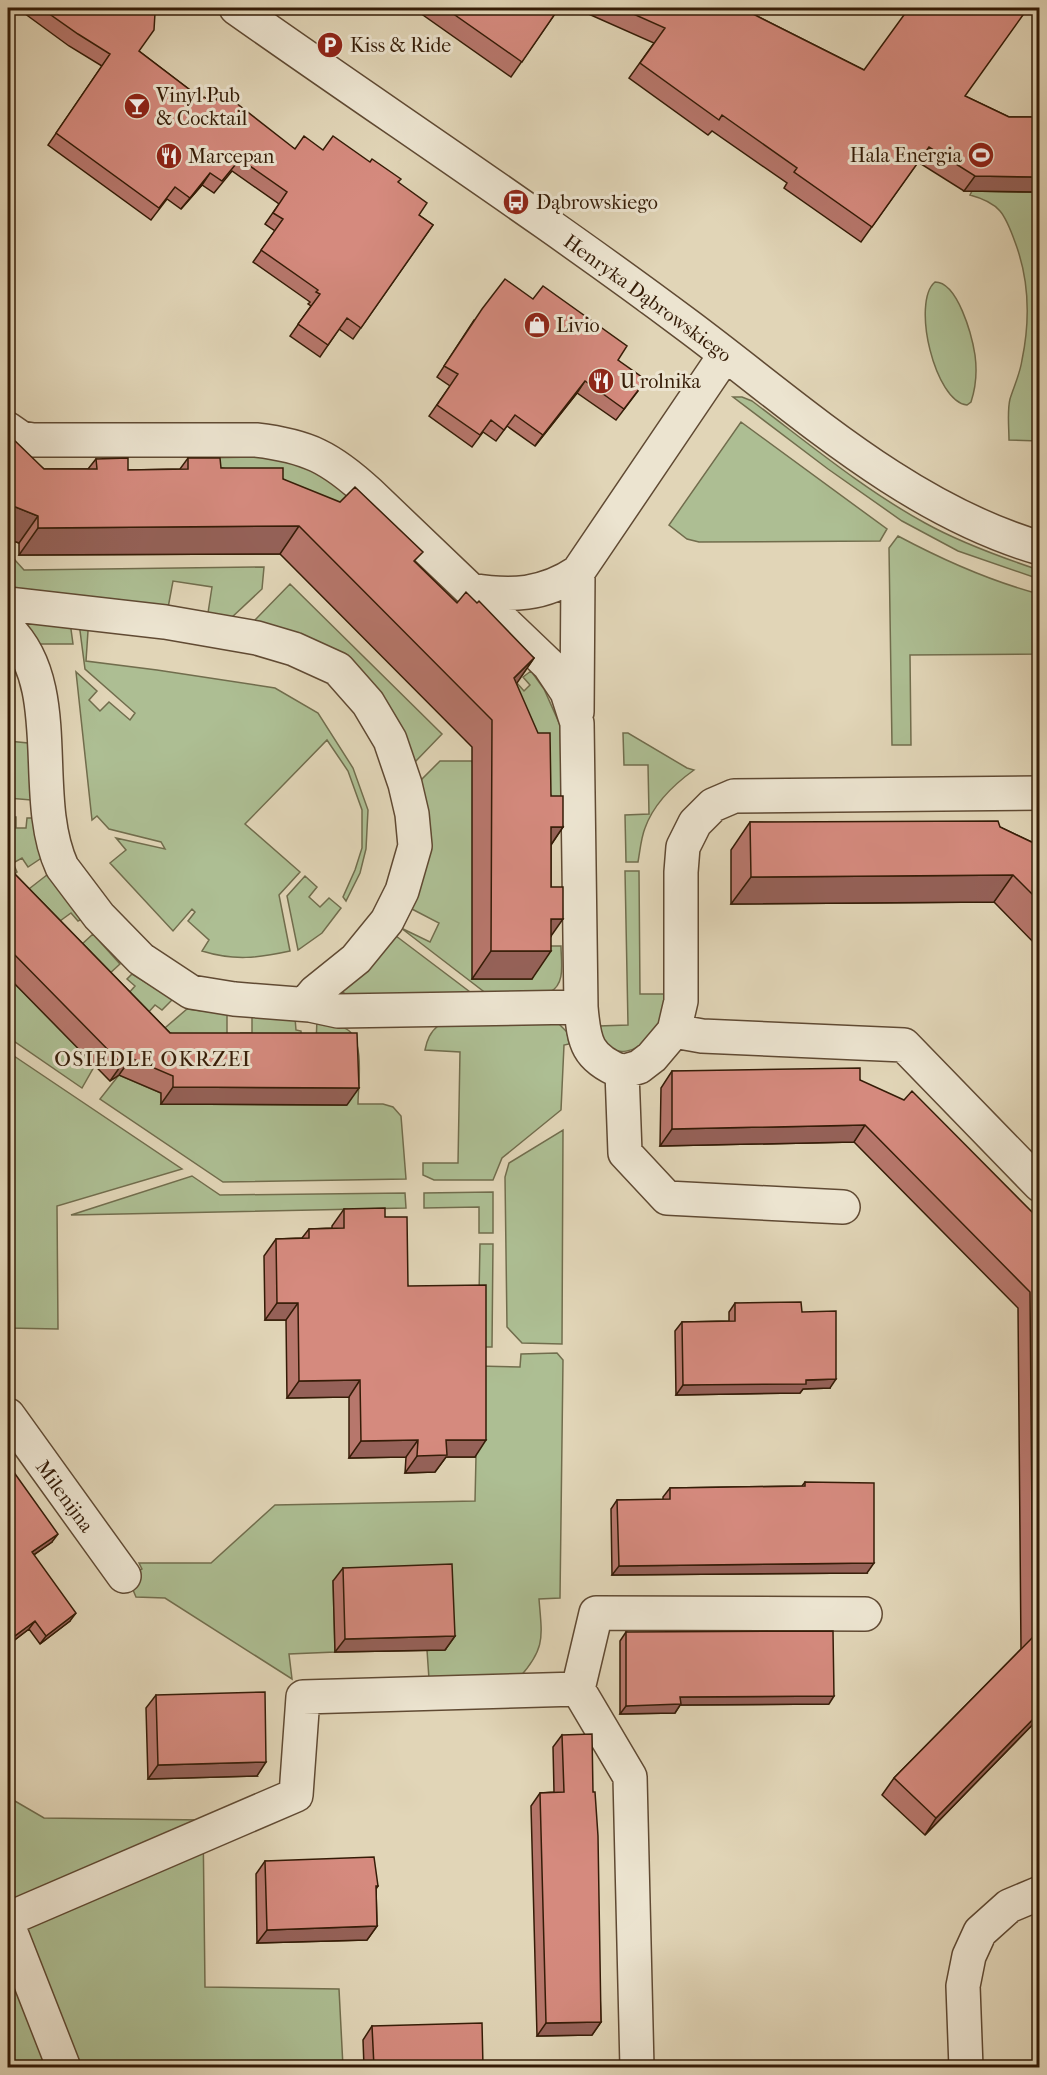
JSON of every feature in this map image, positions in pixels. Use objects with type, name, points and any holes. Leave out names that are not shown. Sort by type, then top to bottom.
[{"type":"street","name":"Henryka Dąbrowskiego","points":[[236,8],[516,202],[687,325],[854,450],[942,509],[972,523],[1040,548]]},
{"type":"street","points":[[471,590],[498,595],[541,591],[561,584],[578,573],[725,355]]},
{"type":"street","points":[[8,429],[21,438],[33,440],[256,440],[288,444],[322,456],[345,471],[549,665],[567,692],[577,723]]},
{"type":"street","points":[[578,573],[577,723],[581,1007],[583,1030],[590,1051],[604,1065],[622,1072],[639,1067],[652,1057],[674,1031],[681,1001],[683,848],[695,823],[713,805],[734,796],[1024,794],[1040,810]]},
{"type":"street","points":[[8,604],[165,622],[257,638],[294,649],[338,669],[368,703],[390,740],[405,784],[412,814],[415,846],[402,891],[387,921],[356,959],[315,992],[305,1004]]},
{"type":"street","points":[[8,629],[17,638],[31,662],[39,685],[49,810],[58,858],[62,867],[99,916],[141,959],[191,992],[234,999],[305,1004],[338,1011],[581,1007]]},
{"type":"street","points":[[674,1031],[702,1036],[904,1045],[1040,1185]]},
{"type":"street","points":[[622,1072],[626,1153],[667,1198],[843,1207]]},
{"type":"street","name":"Milenijna","points":[[8,1415],[124,1576]]},
{"type":"street","points":[[637,2067],[630,1778],[578,1689],[596,1612],[865,1614]]},
{"type":"street","points":[[8,1919],[296,1795],[303,1697],[578,1689]]},
{"type":"street","points":[[966,2067],[963,1986],[969,1956],[981,1932],[987,1926],[1009,1906],[1037,1891]]},
{"type":"street","points":[[8,1925],[64,2067]]},
{"type":"green space","points":[[972,191],[1039,192],[1039,441],[1009,440],[1009,404],[1021,365],[1027,315],[1020,256],[1008,224],[1000,211],[988,202],[970,195]]},
{"type":"green space","points":[[935,282],[943,284],[957,300],[971,336],[976,378],[971,402],[967,405],[955,400],[945,387],[936,370],[930,350],[925,309],[928,293]]},
{"type":"green space","points":[[733,397],[742,397],[752,401],[836,465],[902,510],[967,543],[1039,570],[1039,579],[958,551],[902,521],[828,469]]},
{"type":"green space","points":[[741,422],[887,529],[880,541],[699,542],[687,539],[669,525]]},
{"type":"green space","points":[[200,458],[281,459],[311,466],[354,495],[319,527]]},
{"type":"green space","points":[[898,536],[967,569],[1039,594],[1039,654],[910,655],[911,745],[892,745],[889,548]]},
{"type":"green space","points":[[8,546],[14,547],[14,559],[24,570],[264,567],[262,589],[230,619],[208,613],[212,587],[173,581],[168,608],[8,588]]},
{"type":"green space","points":[[290,584],[442,734],[414,763],[296,633],[254,621]]},
{"type":"green space","points":[[17,615],[70,622],[73,644],[39,644]]},
{"type":"green space","points":[[79,623],[88,631],[86,661],[275,688],[318,713],[353,768],[368,810],[366,849],[360,873],[346,901],[343,897],[362,848],[362,810],[348,771],[327,740],[245,824],[300,872],[279,895],[290,951],[246,957],[225,956],[202,951],[209,940],[188,921],[195,912],[192,909],[173,931],[110,863],[126,850],[116,838],[165,849],[161,842],[109,829],[97,816],[92,820],[76,672],[97,691],[89,700],[100,711],[109,702],[130,720],[135,713],[85,669]]},
{"type":"green space","points":[[531,671],[544,689],[560,725],[562,813],[531,813],[495,706],[517,683],[524,691],[530,685],[523,677]]},
{"type":"green space","points":[[623,733],[628,733],[694,770],[672,788],[654,810],[644,832],[638,862],[626,862],[625,815],[649,814],[648,765],[624,765]]},
{"type":"green space","points":[[8,741],[28,743],[31,800],[8,798]]},
{"type":"green space","points":[[440,761],[472,761],[532,946],[561,946],[561,978],[550,992],[487,994],[401,928],[430,942],[439,923],[410,908],[431,835],[420,781]]},
{"type":"green space","points":[[8,817],[16,817],[16,828],[26,828],[27,818],[33,818],[43,857],[28,867],[22,858],[13,863],[17,872],[8,879]]},
{"type":"green space","points":[[52,871],[82,919],[78,921],[71,913],[60,921],[16,899]]},
{"type":"green space","points":[[625,871],[639,871],[640,994],[668,994],[659,1022],[650,1037],[633,1049],[620,1051],[608,1046],[602,1038],[599,1026],[628,1025]]},
{"type":"green space","points":[[305,876],[317,887],[309,897],[320,907],[329,898],[341,908],[322,933],[298,950],[287,896]]},
{"type":"green space","points":[[93,934],[120,964],[97,985],[70,955]]},
{"type":"green space","points":[[396,936],[474,995],[346,995],[342,991]]},
{"type":"green space","points":[[132,974],[173,999],[162,1010],[155,1005],[147,1014],[128,994],[135,986],[127,979]]},
{"type":"green space","points":[[8,977],[95,1065],[82,1088],[8,1037]]},
{"type":"green space","points":[[187,1009],[227,1014],[227,1043],[152,1039]]},
{"type":"green space","points":[[252,1016],[295,1018],[296,1030],[301,1031],[301,1045],[240,1033],[252,1033]]},
{"type":"green space","points":[[317,1019],[348,1030],[357,1044],[359,1054],[358,1104],[383,1104],[393,1107],[401,1116],[406,1179],[223,1182],[100,1099],[119,1075],[161,1093],[161,1104],[316,1045]]},
{"type":"green space","points":[[559,1024],[567,1032],[569,1044],[564,1045],[561,1110],[502,1158],[493,1180],[434,1180],[423,1175],[423,1163],[458,1163],[460,1052],[425,1050],[433,1030],[439,1025]]},
{"type":"green space","points":[[8,1052],[182,1169],[57,1206],[58,1329],[8,1328]]},
{"type":"green space","points":[[563,1130],[562,1344],[522,1343],[507,1327],[505,1177],[509,1163]]},
{"type":"green space","points":[[192,1176],[220,1195],[405,1193],[406,1208],[71,1215]]},
{"type":"green space","points":[[493,1192],[493,1233],[479,1233],[479,1207],[424,1208],[424,1193]]},
{"type":"green space","points":[[480,1244],[493,1244],[492,1347],[478,1347]]},
{"type":"green space","points":[[557,1353],[563,1360],[560,1598],[539,1599],[541,1633],[538,1650],[528,1668],[519,1678],[429,1679],[427,1650],[445,1649],[333,1581],[335,1652],[289,1654],[292,1679],[165,1598],[136,1597],[128,1578],[142,1569],[139,1563],[211,1563],[275,1505],[475,1501],[478,1366],[520,1367],[521,1354]]},
{"type":"green space","points":[[8,1797],[44,1818],[203,1820],[205,1987],[339,1989],[343,2067],[8,2067]]},
{"type":"building","points":[[8,8],[17,8],[8,20]]},
{"type":"building","points":[[41,8],[147,8],[155,13],[154,30],[139,51],[202,99],[204,97],[213,104],[222,92],[295,149],[304,136],[323,150],[333,136],[370,162],[372,159],[401,179],[398,182],[427,203],[419,215],[433,225],[361,328],[347,318],[328,345],[298,324],[320,294],[316,292],[318,290],[261,250],[283,219],[273,213],[287,192],[240,159],[222,181],[210,173],[190,198],[175,187],[159,208],[56,133],[110,54]]},
{"type":"building","points":[[445,8],[559,8],[522,62]]},
{"type":"building","points":[[620,8],[752,8],[749,12],[864,70],[909,8],[1028,8],[965,96],[1009,117],[1040,117],[1040,177],[975,176],[929,147],[872,227],[794,172],[797,168],[722,115],[719,120],[640,63],[665,28]]},
{"type":"building","points":[[505,279],[533,299],[543,286],[627,346],[618,360],[646,380],[624,409],[585,381],[543,435],[515,415],[504,430],[491,420],[480,435],[437,405],[458,374],[444,366]]},
{"type":"building","points":[[10,436],[44,469],[97,469],[96,459],[128,458],[128,470],[188,469],[188,458],[220,458],[221,468],[283,468],[283,479],[340,502],[355,487],[423,552],[414,561],[457,603],[466,592],[477,603],[479,601],[534,658],[514,678],[538,733],[550,733],[551,796],[563,796],[563,827],[551,827],[551,887],[563,887],[563,919],[551,919],[551,951],[491,951],[492,720],[299,526],[38,528],[38,516],[8,504],[8,438]]},
{"type":"building","points":[[998,821],[1000,827],[1040,846],[1040,902],[1013,875],[751,877],[750,822]]},
{"type":"building","points":[[8,867],[170,1033],[357,1033],[359,1088],[173,1087],[173,1076],[131,1058],[122,1064],[8,948]]},
{"type":"building","points":[[860,1068],[860,1080],[904,1100],[912,1091],[1040,1220],[1040,1712],[936,1818],[894,1778],[1033,1637],[1030,1292],[865,1125],[672,1129],[672,1071]]},
{"type":"building","points":[[385,1208],[385,1217],[407,1217],[408,1286],[486,1285],[486,1440],[446,1440],[447,1455],[417,1456],[418,1440],[361,1441],[360,1380],[299,1381],[298,1303],[277,1303],[276,1239],[309,1238],[309,1229],[344,1228],[344,1209]]},
{"type":"building","points":[[801,1302],[802,1312],[836,1311],[836,1379],[806,1380],[806,1384],[683,1385],[682,1322],[735,1321],[735,1303]]},
{"type":"building","points":[[8,1464],[58,1534],[32,1552],[76,1613],[46,1636],[35,1621],[8,1641]]},
{"type":"building","points":[[805,1482],[874,1483],[874,1563],[619,1566],[617,1500],[670,1499],[670,1488],[805,1486]]},
{"type":"building","points":[[452,1564],[455,1636],[345,1639],[343,1568]]},
{"type":"building","points":[[833,1631],[834,1696],[680,1697],[681,1704],[626,1706],[626,1632]]},
{"type":"building","points":[[265,1692],[266,1762],[158,1765],[156,1695]]},
{"type":"building","points":[[592,1734],[593,1792],[595,1792],[598,1836],[601,2022],[546,2023],[540,1793],[564,1792],[562,1735]]},
{"type":"building","points":[[374,1857],[378,1886],[376,1886],[377,1926],[267,1930],[265,1861]]},
{"type":"building","points":[[482,2023],[483,2067],[374,2067],[372,2026]]},
{"type":"place","name":"Kiss & Ride","points":[[330,45]]},
{"type":"place","name":"Vinyl Pub & Cocktail","points":[[137,106]]},
{"type":"place","name":"Hala Energia","points":[[981,155]]},
{"type":"place","name":"Marcepan","points":[[169,156]]},
{"type":"place","name":"Dąbrowskiego","points":[[516,202]]},
{"type":"place","name":"Livio","points":[[537,325]]},
{"type":"place","name":"U rolnika","points":[[601,381]]},
{"type":"district","name":"OSIEDLE OKRZEI","points":[[153,1059]]}]
